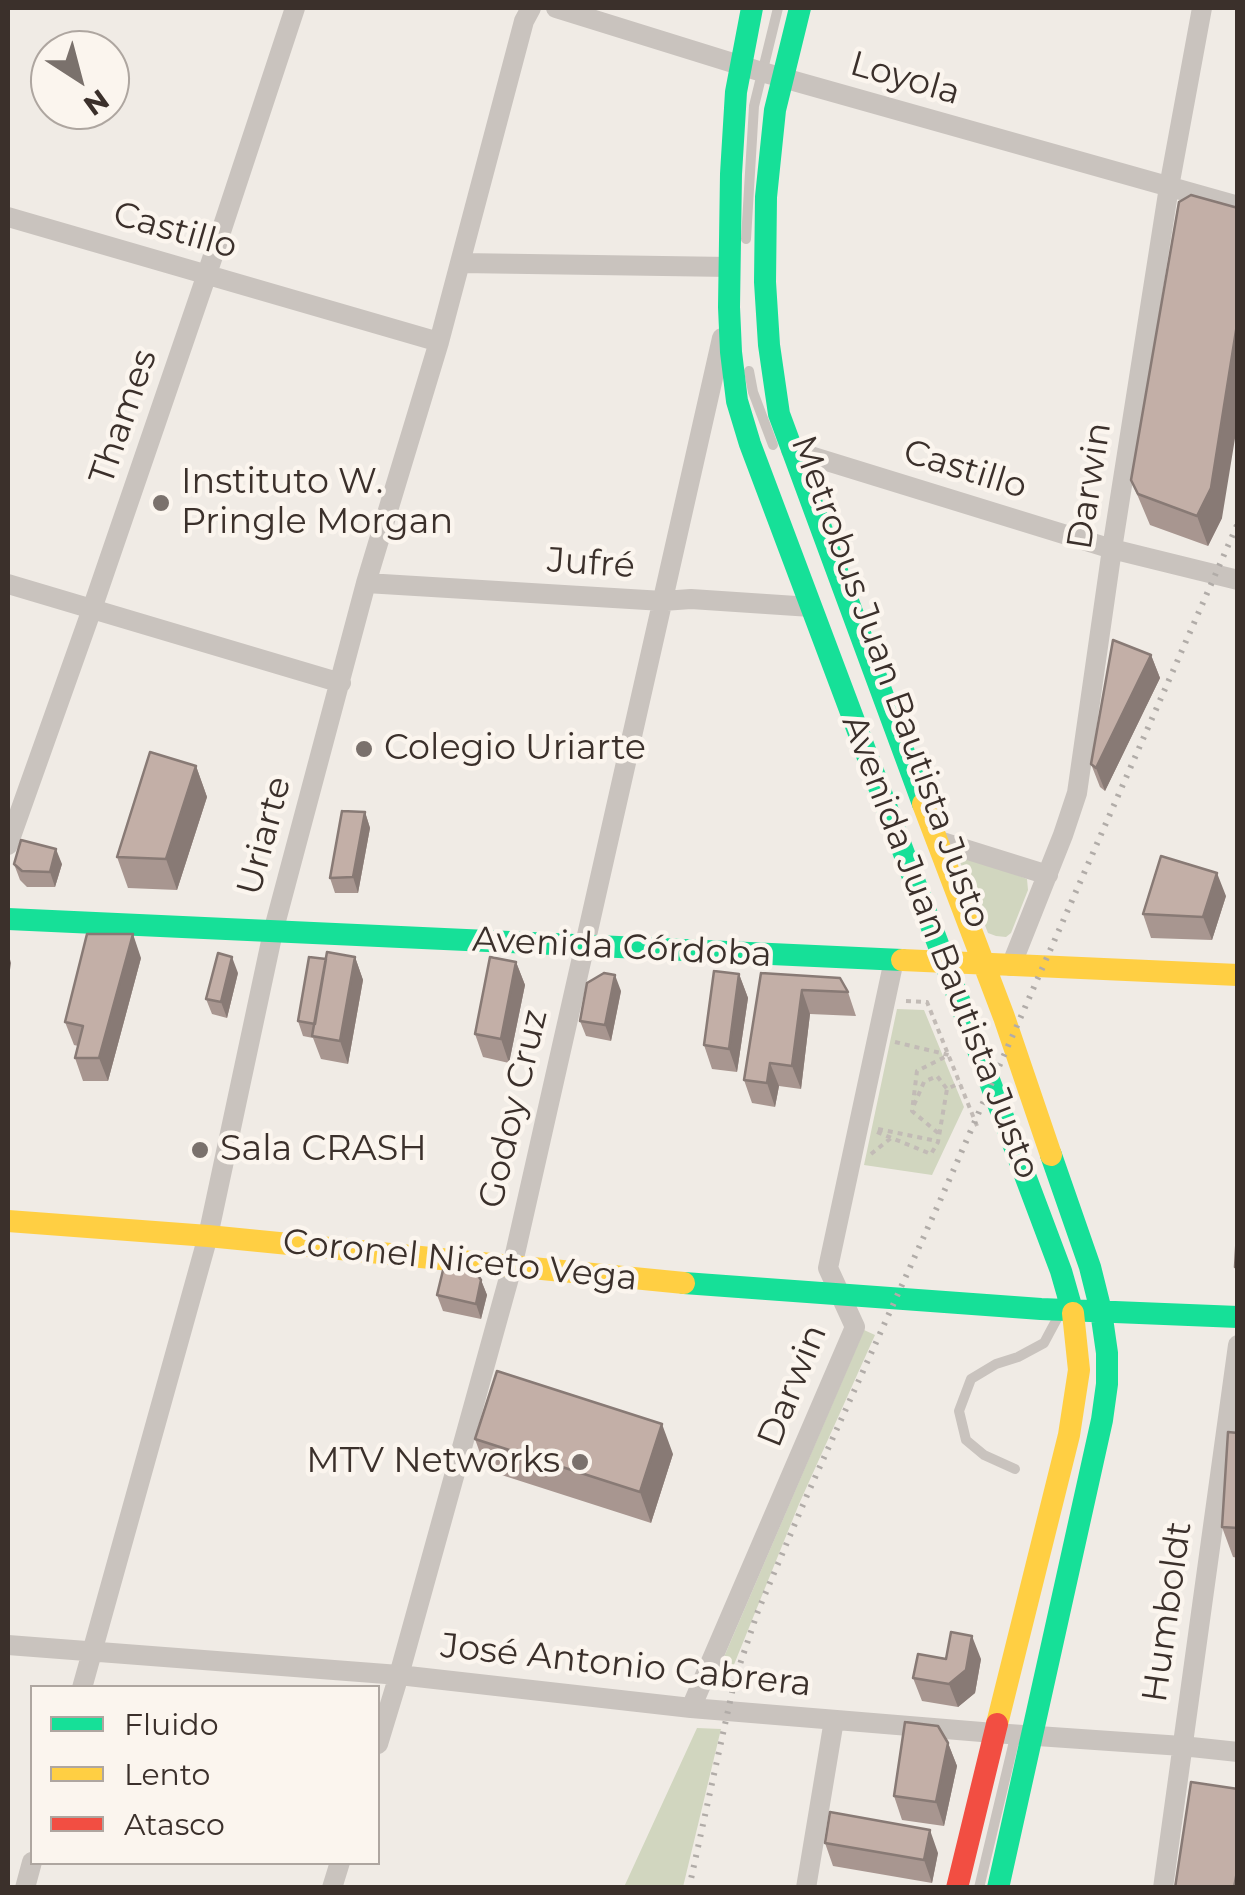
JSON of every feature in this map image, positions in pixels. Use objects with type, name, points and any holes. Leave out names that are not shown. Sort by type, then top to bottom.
[{"type":"main road","name":"Avenida Juan Bautista Justo","points":[[752,8],[761,71],[776,110],[766,198],[765,282],[782,449],[936,840],[965,964],[1061,1271],[1107,1353],[1102,1420],[1016,1729],[958,1888]]},
{"type":"main road","name":"Avenida Juan Bautista Justo","points":[[800,8],[761,71],[736,92],[732,158],[738,262],[729,307],[738,400],[750,444],[812,607],[1084,1250],[1079,1370],[1016,1729],[998,1888]]},
{"type":"main road","name":"Avenida Córdoba","points":[[8,919],[1238,975]]},
{"type":"main road","name":"Coronel Niceto Vega","points":[[8,1221],[208,1236],[618,1278],[1082,1314],[1238,1317]]},
{"type":"street","name":"Thames","points":[[8,845],[207,274],[295,8]]},
{"type":"street","name":"Uriarte","points":[[83,1685],[208,1236],[273,932],[366,583],[439,342],[524,21],[531,8]]},
{"type":"street","name":"Loyola","points":[[556,8],[761,71],[1238,206]]},
{"type":"street","name":"Darwin","points":[[1010,966],[1077,794],[1112,549],[1202,8]]},
{"type":"street","name":"Castillo","points":[[8,217],[439,342]]},
{"type":"street","points":[[461,263],[738,262]]},
{"type":"street","name":"Godoy Cruz","points":[[380,1738],[512,1267],[729,307]]},
{"type":"street","name":"Castillo","points":[[782,449],[1112,549],[1238,580]]},
{"type":"street","name":"Jufré","points":[[366,583],[663,602],[812,607]]},
{"type":"street","points":[[8,584],[341,683]]},
{"type":"street","points":[[936,840],[1048,875]]},
{"type":"street","name":"Darwin","points":[[691,1708],[855,1326],[828,1268],[894,960]]},
{"type":"street","name":"Humboldt","points":[[1163,1888],[1238,1345]]},
{"type":"street","name":"José Antonio Cabrera","points":[[8,1645],[399,1676],[834,1720],[1016,1729],[1238,1752]]},
{"type":"street","points":[[806,1888],[834,1720]]},
{"type":"lane","points":[[761,71],[778,8]]},
{"type":"lane","name":"Metrobus Juan Bautista Justo","points":[[746,361],[753,392],[782,449]]},
{"type":"lane","points":[[978,1016],[1082,1314],[1044,1342],[971,1379],[958,1411],[966,1440],[984,1455],[1015,1470]]},
{"type":"lane","points":[[979,1888],[1016,1729]]},
{"type":"path","points":[[886,999],[928,1002],[982,1138]]},
{"type":"path","points":[[878,1038],[949,1055]]},
{"type":"path","points":[[912,1111],[917,1071],[949,1055]]},
{"type":"path","points":[[858,1125],[931,1154],[938,1142],[946,1090],[937,1076],[924,1082],[912,1111]]},
{"type":"path","points":[[946,1090],[960,1083]]},
{"type":"path","points":[[912,1111],[939,1134]]},
{"type":"path","points":[[858,1125],[938,1142]]},
{"type":"green space","points":[[964,854],[1027,879],[1028,890],[1006,937],[988,933],[960,862]]},
{"type":"green space","points":[[897,1009],[924,1010],[964,1107],[932,1175],[864,1165]]},
{"type":"green space","points":[[864,1330],[875,1335],[799,1504],[729,1677],[715,1678]]},
{"type":"green space","points":[[697,1728],[721,1729],[683,1887],[624,1887]]},
{"type":"building","points":[[1191,195],[1238,208],[1238,318],[1211,488],[1197,516],[1138,494],[1131,480],[1179,202]]},
{"type":"building","points":[[1113,640],[1151,655],[1096,768],[1091,764]]},
{"type":"building","points":[[150,752],[196,766],[166,859],[117,857]]},
{"type":"building","points":[[342,811],[365,812],[353,877],[330,878]]},
{"type":"building","points":[[21,840],[56,849],[50,872],[22,871],[14,864]]},
{"type":"building","points":[[1161,856],[1217,873],[1203,917],[1143,914]]},
{"type":"building","points":[[87,934],[133,934],[99,1058],[75,1058],[83,1026],[65,1022]]},
{"type":"building","points":[[327,952],[355,957],[340,1041],[312,1036]]},
{"type":"building","points":[[218,953],[232,957],[221,1002],[206,999]]},
{"type":"building","points":[[309,957],[326,959],[315,1024],[298,1021]]},
{"type":"building","points":[[490,957],[516,962],[501,1039],[475,1034]]},
{"type":"building","points":[[714,971],[739,974],[729,1049],[704,1045]]},
{"type":"building","points":[[604,973],[615,975],[605,1025],[580,1021],[587,983]]},
{"type":"building","points":[[761,973],[840,978],[848,992],[802,990],[792,1066],[770,1063],[767,1083],[744,1080]]},
{"type":"building","points":[[1238,1216],[1238,1268],[1235,1267]]},
{"type":"building","points":[[444,1266],[477,1274],[481,1280],[476,1304],[437,1295]]},
{"type":"building","points":[[497,1371],[662,1424],[640,1492],[475,1439]]},
{"type":"building","points":[[1228,1432],[1238,1433],[1238,1528],[1222,1527]]},
{"type":"building","points":[[951,1632],[972,1636],[966,1670],[949,1684],[913,1678],[918,1654],[946,1659]]},
{"type":"building","points":[[905,1722],[938,1726],[948,1743],[936,1802],[894,1796]]},
{"type":"building","points":[[1191,1782],[1238,1789],[1238,1866],[1234,1888],[1175,1888]]},
{"type":"building","points":[[830,1812],[930,1830],[924,1860],[825,1843]]},
{"type":"railway","points":[[689,1888],[735,1679],[758,1611],[1238,523]]},
{"type":"traffic: fast","points":[[752,8],[736,92],[731,174],[729,307],[737,401],[1061,1271],[1073,1313]]},
{"type":"traffic: fast","points":[[800,8],[775,110],[766,197],[765,282],[779,414],[923,804]]},
{"type":"traffic: fast","points":[[8,919],[902,960]]},
{"type":"traffic: fast","points":[[998,1888],[1107,1384],[1101,1311],[1051,1155]]},
{"type":"traffic: fast","points":[[684,1283],[1041,1309],[1238,1317]]},
{"type":"traffic: slow","points":[[923,804],[1004,1017],[1051,1155]]},
{"type":"traffic: slow","points":[[902,960],[1238,975]]},
{"type":"traffic: slow","points":[[8,1221],[208,1236],[684,1283]]},
{"type":"traffic: slow","points":[[997,1724],[1069,1435],[1079,1370],[1073,1313]]},
{"type":"traffic: jam","points":[[957,1888],[997,1724]]},
{"type":"place","name":"Instituto W. Pringle Morgan","points":[[161,503]]},
{"type":"place","name":"Colegio Uriarte","points":[[364,749]]},
{"type":"place","name":"Sala CRASH","points":[[200,1150]]},
{"type":"place","name":"MTV Networks","points":[[580,1462]]}]
